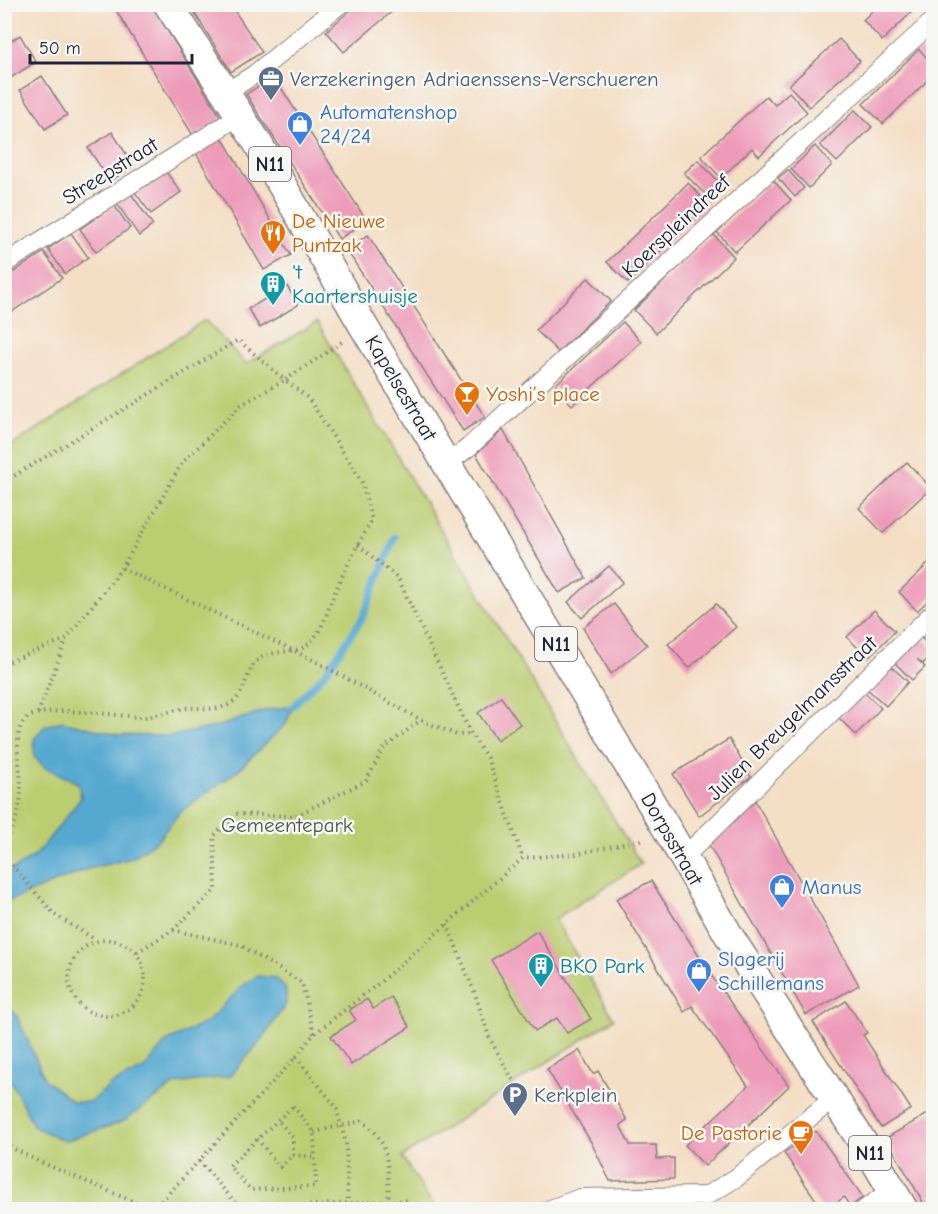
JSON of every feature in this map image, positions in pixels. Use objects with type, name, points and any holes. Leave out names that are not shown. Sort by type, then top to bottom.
[{"type":"main road","name":"Kapelsestraat","points":[[168,4],[299,214],[447,464]]},
{"type":"main road","name":"Dorpsstraat","points":[[447,464],[731,939],[898,1200]]},
{"type":"street","name":"Streepstraat","points":[[4,264],[40,239],[116,195],[232,104],[255,74],[340,4]]},
{"type":"street","name":"Koerspleindreef","points":[[447,464],[469,447],[933,20]]},
{"type":"street","name":"Julien Breugelmansstraat","points":[[683,858],[933,612]]},
{"type":"street","points":[[548,1209],[580,1198],[706,1196],[736,1178],[834,1098]]},
{"type":"street","points":[[864,1209],[898,1200]]},
{"type":"path","points":[[38,713],[66,639],[122,568],[182,463],[242,405],[285,380],[364,327]]},
{"type":"path","points":[[4,482],[238,340],[309,399],[360,480],[372,520],[358,545],[324,623],[307,645],[258,659],[240,695],[231,703],[214,709],[186,708],[144,717],[59,711],[38,713],[26,718],[18,731],[21,791],[17,817],[4,842]]},
{"type":"path","points":[[358,545],[398,579],[471,734],[487,758],[523,858]]},
{"type":"path","points":[[122,568],[337,672],[421,720],[457,735],[471,734]]},
{"type":"path","points":[[4,664],[66,639]]},
{"type":"path","points":[[137,952],[173,930],[216,889],[214,836],[236,814],[295,816],[366,781],[384,748],[421,720]]},
{"type":"path","points":[[4,1144],[38,1161],[153,1209],[296,1057],[314,1034],[379,983],[523,858],[576,854],[640,840],[664,824]]},
{"type":"path","points":[[4,856],[54,915],[97,940]]},
{"type":"path","points":[[447,924],[474,991],[490,1040],[514,1084]]},
{"type":"path","points":[[173,930],[240,945],[302,983],[314,1034]]},
{"type":"path","points":[[97,940],[118,940],[137,952],[144,964],[146,977],[144,990],[138,1002],[128,1011],[102,1016],[89,1012],[78,1004],[71,992],[70,966],[87,943],[97,940]]},
{"type":"path","points":[[296,1057],[336,1107],[346,1143],[348,1209]]},
{"type":"path","points":[[293,1106],[314,1132],[316,1186],[251,1190],[229,1166],[278,1120],[293,1106]]},
{"type":"path","points":[[256,1139],[280,1167],[293,1155],[293,1138],[278,1120]]},
{"type":"path","points":[[314,1132],[362,1121],[373,1128],[386,1149],[389,1200]]},
{"type":"path","points":[[293,1155],[315,1157]]},
{"type":"path","points":[[199,1161],[242,1209],[410,1200]]},
{"type":"green space","name":"Gemeentepark","points":[[205,320],[246,364],[317,322],[641,864],[555,919],[614,1019],[402,1157],[436,1209],[5,1209],[5,450]]},
{"type":"water","points":[[293,706],[286,724],[236,772],[179,813],[159,839],[132,858],[88,869],[5,903],[5,875],[36,855],[81,798],[78,783],[44,767],[34,757],[34,739],[45,726],[62,721],[119,735],[172,736],[219,726],[263,711]]},
{"type":"water","points":[[258,976],[275,978],[286,989],[286,1004],[262,1040],[230,1076],[176,1084],[122,1122],[65,1141],[34,1127],[5,1069],[5,1003],[17,1016],[45,1080],[73,1102],[90,1102],[112,1084],[144,1069],[166,1042],[207,1022],[245,983]]},
{"type":"building","points":[[112,4],[151,4],[222,119],[194,137]]},
{"type":"building","points":[[189,4],[230,4],[262,52],[231,72]]},
{"type":"building","points":[[358,4],[401,4],[344,52],[326,31]]},
{"type":"building","points":[[879,4],[913,4],[916,8],[882,41],[863,20]]},
{"type":"building","points":[[20,35],[36,62],[4,82],[4,45]]},
{"type":"building","points":[[839,39],[860,61],[809,107],[789,85]]},
{"type":"building","points":[[919,49],[927,58],[933,52],[933,75],[883,124],[863,104]]},
{"type":"building","points":[[42,76],[67,115],[45,129],[20,90]]},
{"type":"building","points":[[274,77],[367,221],[339,239],[246,94]]},
{"type":"building","points":[[789,92],[807,112],[759,156],[752,148],[721,178],[701,156],[766,96],[775,105]]},
{"type":"building","points":[[855,110],[872,127],[837,162],[820,145]]},
{"type":"building","points":[[112,132],[134,166],[110,181],[88,148]]},
{"type":"building","points":[[220,134],[291,255],[264,270],[194,150]]},
{"type":"building","points":[[815,146],[832,165],[809,188],[791,169]]},
{"type":"building","points":[[698,160],[719,182],[706,195],[684,173]]},
{"type":"building","points":[[164,169],[181,192],[151,214],[134,191]]},
{"type":"building","points":[[788,170],[804,188],[795,197],[778,178]]},
{"type":"building","points":[[773,180],[791,200],[735,252],[717,232]]},
{"type":"building","points":[[688,183],[708,204],[628,283],[607,262]]},
{"type":"building","points":[[130,192],[153,225],[139,236],[116,202]]},
{"type":"building","points":[[114,205],[130,228],[96,252],[80,229]]},
{"type":"building","points":[[71,233],[88,257],[65,274],[48,249]]},
{"type":"building","points":[[713,234],[734,257],[656,333],[634,310]]},
{"type":"building","points":[[368,235],[485,417],[463,431],[346,249]]},
{"type":"building","points":[[44,252],[62,278],[4,317],[4,278]]},
{"type":"building","points":[[588,278],[611,301],[558,352],[536,330]]},
{"type":"building","name":"'t Kaartershuisje","points":[[287,286],[298,305],[260,328],[248,309]]},
{"type":"building","points":[[623,322],[641,342],[572,405],[554,386]]},
{"type":"building","points":[[503,430],[586,578],[559,593],[476,454]]},
{"type":"building","points":[[907,462],[931,488],[883,533],[859,508]]},
{"type":"building","points":[[933,559],[933,596],[917,611],[899,592]]},
{"type":"building","points":[[609,566],[623,582],[582,618],[568,602]]},
{"type":"building","points":[[614,604],[647,645],[611,674],[583,628]]},
{"type":"building","points":[[716,604],[736,627],[689,668],[668,644]]},
{"type":"building","points":[[874,610],[895,631],[868,658],[847,637]]},
{"type":"building","points":[[917,634],[933,649],[933,652],[923,664],[917,659],[925,667],[912,680],[892,660]]},
{"type":"building","points":[[889,664],[908,682],[886,706],[866,688]]},
{"type":"building","points":[[863,691],[881,708],[856,735],[838,717]]},
{"type":"building","points":[[501,697],[520,724],[497,740],[478,713]]},
{"type":"building","points":[[729,739],[751,777],[699,816],[673,774]]},
{"type":"building","points":[[753,797],[859,985],[806,1015],[706,840]]},
{"type":"building","points":[[651,881],[707,969],[789,1086],[705,1166],[685,1145],[748,1086],[692,1006],[684,1012],[616,899]]},
{"type":"building","name":"BKO Park","points":[[537,931],[591,1019],[567,1033],[557,1018],[535,1031],[491,960]]},
{"type":"building","points":[[391,997],[410,1027],[351,1065],[331,1036],[356,1020],[349,1010],[367,999],[373,1009]]},
{"type":"building","points":[[846,1001],[867,1033],[863,1035],[911,1109],[881,1128],[813,1022]]},
{"type":"building","points":[[579,1050],[593,1074],[598,1071],[627,1120],[620,1125],[630,1145],[656,1145],[657,1159],[674,1158],[674,1179],[610,1181],[591,1142],[547,1069]]},
{"type":"building","points":[[931,1112],[933,1116],[933,1209],[927,1209],[886,1138]]},
{"type":"building","points":[[816,1131],[863,1197],[850,1207],[844,1197],[835,1204],[838,1209],[822,1209],[784,1153]]},
{"type":"waterway","points":[[293,706],[326,672],[363,617],[395,537]]},
{"type":"place","name":"Verzekeringen Adriaenssens-Verschueren","points":[[271,102]]},
{"type":"place","name":"Automatenshop 24/24","points":[[300,147]]},
{"type":"place","name":"De Nieuwe Puntzak","points":[[273,256]]},
{"type":"place","name":"'t Kaartershuisje","points":[[273,307]]},
{"type":"place","name":"Yoshi’s place","points":[[467,417]]},
{"type":"place","name":"Manus","points":[[782,910]]},
{"type":"place","name":"BKO Park","points":[[541,989]]},
{"type":"place","name":"Slagerij Schillemans","points":[[699,994]]},
{"type":"place","name":"Kerkplein","points":[[515,1118]]},
{"type":"place","name":"De Pastorie","points":[[801,1156]]}]
